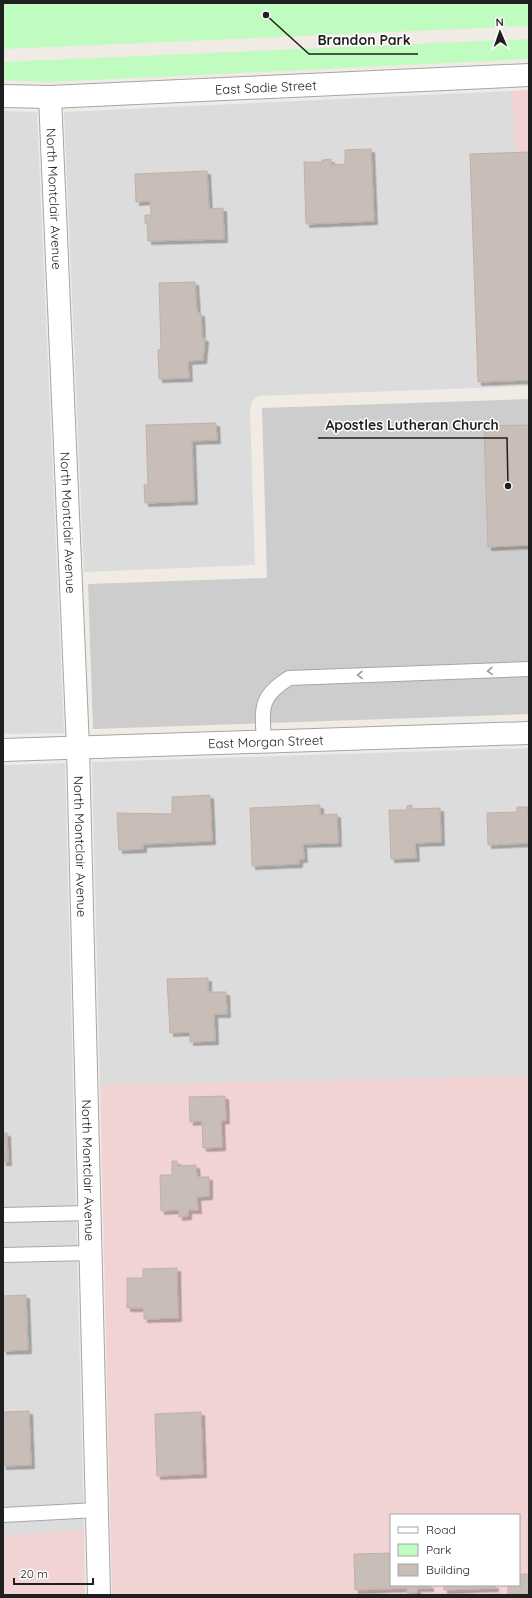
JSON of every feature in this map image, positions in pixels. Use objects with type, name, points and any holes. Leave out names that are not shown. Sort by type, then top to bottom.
[{"type":"street","name":"East Sadie Street","points":[[3,96],[50,97],[529,75]]},
{"type":"street","name":"North Montclair Avenue","points":[[50,97],[78,748],[99,1595]]},
{"type":"street","name":"East Morgan Street","points":[[3,750],[529,733]]},
{"type":"lane","points":[[264,742],[262,711],[270,692],[289,678],[529,669]]},
{"type":"lane","points":[[3,1215],[90,1213]]},
{"type":"lane","points":[[3,1256],[91,1253]]},
{"type":"lane","points":[[3,1515],[97,1510]]},
{"type":"shaded area","points":[[529,90],[529,386],[512,91]]},
{"type":"shaded area","points":[[512,91],[529,386],[258,396],[252,401],[250,409],[255,565],[84,572],[64,112]]},
{"type":"shaded area","points":[[3,111],[37,112],[64,733],[3,734]]},
{"type":"shaded area","points":[[529,399],[529,714],[93,729],[88,584],[267,578],[262,408]]},
{"type":"shaded area","points":[[529,748],[529,1076],[100,1085],[92,762]]},
{"type":"shaded area","points":[[65,763],[84,1530],[3,1535],[3,765]]},
{"type":"shaded area","points":[[529,1076],[529,1595],[112,1595],[100,1085]]},
{"type":"shaded area","points":[[84,1530],[85,1595],[3,1595],[3,1535]]},
{"type":"green space","points":[[3,3],[529,3],[529,26],[3,49]]},
{"type":"green space","points":[[529,39],[529,59],[50,82],[3,80],[3,62]]},
{"type":"building","points":[[371,149],[374,221],[306,224],[304,162],[322,162],[322,160],[331,159],[331,165],[345,164],[345,150]]},
{"type":"building","points":[[529,152],[529,380],[478,382],[470,154]]},
{"type":"building","points":[[207,171],[209,209],[223,208],[224,239],[148,241],[145,215],[151,215],[150,201],[136,202],[135,174]]},
{"type":"building","points":[[195,282],[197,313],[201,313],[202,338],[205,338],[203,360],[188,361],[189,378],[159,379],[158,350],[161,349],[159,283]]},
{"type":"building","points":[[216,423],[217,440],[192,441],[194,501],[145,503],[144,485],[148,485],[146,425]]},
{"type":"building","points":[[529,425],[529,545],[488,547],[484,426]]},
{"type":"building","points":[[210,795],[212,841],[143,844],[143,849],[119,850],[117,813],[172,814],[172,797]]},
{"type":"building","points":[[320,805],[320,815],[337,814],[338,843],[303,844],[304,859],[299,859],[299,864],[252,866],[250,808]]},
{"type":"building","points":[[412,805],[412,809],[440,808],[441,842],[415,843],[416,858],[391,859],[389,810],[407,810],[407,806]]},
{"type":"building","points":[[517,807],[528,807],[529,843],[488,845],[487,813],[517,812]]},
{"type":"building","points":[[208,978],[208,992],[226,992],[227,1014],[214,1014],[215,1041],[190,1042],[190,1032],[170,1033],[167,979]]},
{"type":"building","points":[[225,1096],[226,1120],[221,1121],[222,1147],[203,1148],[202,1121],[190,1122],[189,1097]]},
{"type":"building","points":[[3,1133],[7,1133],[8,1162],[3,1162]]},
{"type":"building","points":[[172,1161],[177,1161],[177,1166],[196,1165],[197,1177],[209,1177],[209,1196],[197,1197],[198,1210],[188,1210],[188,1216],[179,1217],[179,1210],[161,1211],[160,1175],[172,1175]]},
{"type":"building","points":[[177,1268],[178,1318],[144,1319],[144,1308],[127,1308],[127,1278],[143,1278],[143,1269]]},
{"type":"building","points":[[26,1295],[28,1350],[3,1351],[3,1296]]},
{"type":"building","points":[[29,1411],[31,1465],[3,1466],[3,1412]]},
{"type":"building","points":[[201,1412],[203,1474],[157,1476],[155,1414]]},
{"type":"building","points":[[390,1553],[390,1586],[430,1586],[430,1588],[417,1588],[417,1593],[407,1593],[407,1588],[355,1590],[354,1554]]},
{"type":"building","points":[[520,1574],[529,1574],[529,1595],[508,1595],[508,1586],[520,1586]]},
{"type":"building","points":[[444,1586],[495,1586],[495,1588],[444,1590]]},
{"type":"place","name":"Brandon Park","points":[[266,15]]},
{"type":"place","name":"Apostles Lutheran Church","points":[[508,486]]}]
